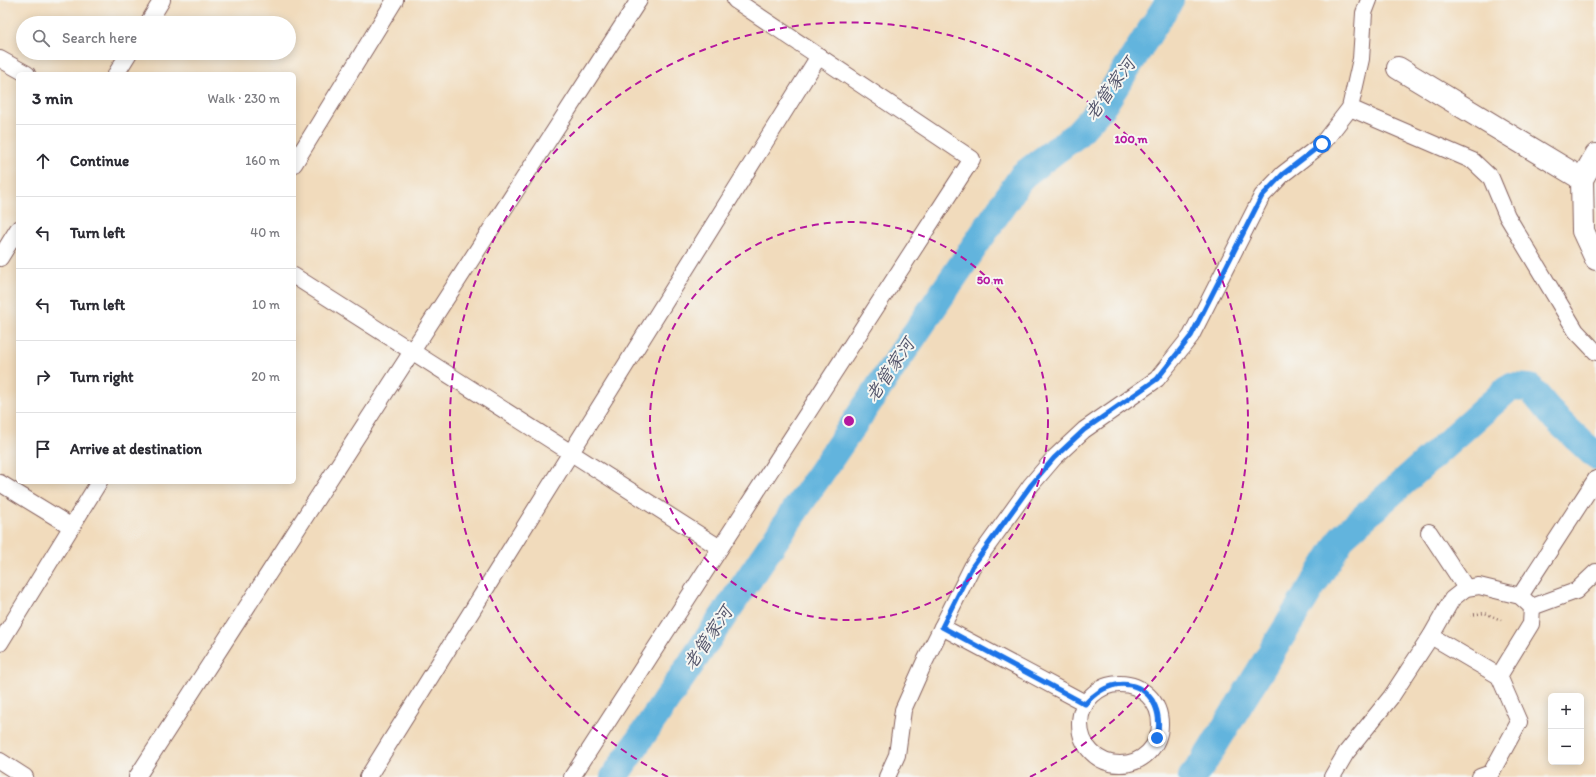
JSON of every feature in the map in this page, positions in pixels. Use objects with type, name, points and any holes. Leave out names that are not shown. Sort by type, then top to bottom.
[{"type":"street","points":[[1398,68],[1582,179]]},
{"type":"street","points":[[1596,155],[1582,179],[1583,231],[1596,259]]},
{"type":"lane","points":[[152,16],[162,0]]},
{"type":"lane","points":[[296,161],[395,0]]},
{"type":"lane","points":[[136,777],[638,0]]},
{"type":"lane","points":[[572,777],[972,159],[735,0]]},
{"type":"lane","points":[[887,777],[897,756],[903,710],[924,663],[972,567],[1031,485],[1054,458],[1084,430],[1157,379],[1191,336],[1262,196],[1283,174],[1322,144],[1350,108],[1361,59],[1364,13],[1369,0]]},
{"type":"lane","points":[[368,777],[819,56]]},
{"type":"lane","points":[[0,59],[23,72]]},
{"type":"lane","points":[[117,72],[125,60]]},
{"type":"lane","points":[[1350,108],[1473,160],[1491,178],[1507,216],[1576,331],[1596,352]]},
{"type":"lane","points":[[0,258],[16,232]]},
{"type":"lane","points":[[296,277],[720,548]]},
{"type":"lane","points":[[1595,481],[1596,499]]},
{"type":"lane","points":[[1520,596],[1595,481]]},
{"type":"lane","points":[[0,483],[72,527]]},
{"type":"lane","points":[[0,643],[98,484]]},
{"type":"lane","points":[[1429,532],[1466,588]]},
{"type":"lane","points":[[1576,591],[1596,572]]},
{"type":"lane","points":[[1332,777],[1346,753],[1391,697],[1431,636],[1452,599],[1466,588],[1479,586],[1520,596],[1532,607]]},
{"type":"lane","points":[[1532,607],[1576,591],[1596,587]]},
{"type":"lane","points":[[1499,676],[1531,624],[1532,607]]},
{"type":"lane","points":[[942,627],[1085,704]]},
{"type":"lane","points":[[1431,636],[1499,676],[1518,722],[1491,773],[1480,777]]},
{"type":"lane","points":[[1118,683],[1131,685],[1143,691],[1152,700],[1158,712],[1160,725],[1157,738],[1150,749],[1140,758],[1128,763],[1115,763],[1102,760],[1091,752],[1084,742],[1080,729],[1080,716],[1085,704],[1094,693],[1105,686],[1118,683]]},
{"type":"lane","points":[[0,761],[25,777]]},
{"type":"path","points":[[1467,617],[1473,613],[1485,613],[1502,620]]},
{"type":"waterway","name":"老管家河","points":[[614,777],[1023,175],[1076,135],[1104,104],[1170,0]]},
{"type":"waterway","points":[[1192,777],[1202,765],[1343,536],[1510,387],[1530,388],[1556,419],[1596,456]]},
{"type":"route","points":[[1157,738],[1160,725],[1158,712],[1152,700],[1143,691],[1131,685],[1118,683],[1105,686],[1094,693],[1085,704],[942,627],[972,567],[1031,485],[1054,458],[1084,430],[1157,379],[1191,336],[1262,196],[1283,174],[1322,144]]}]
